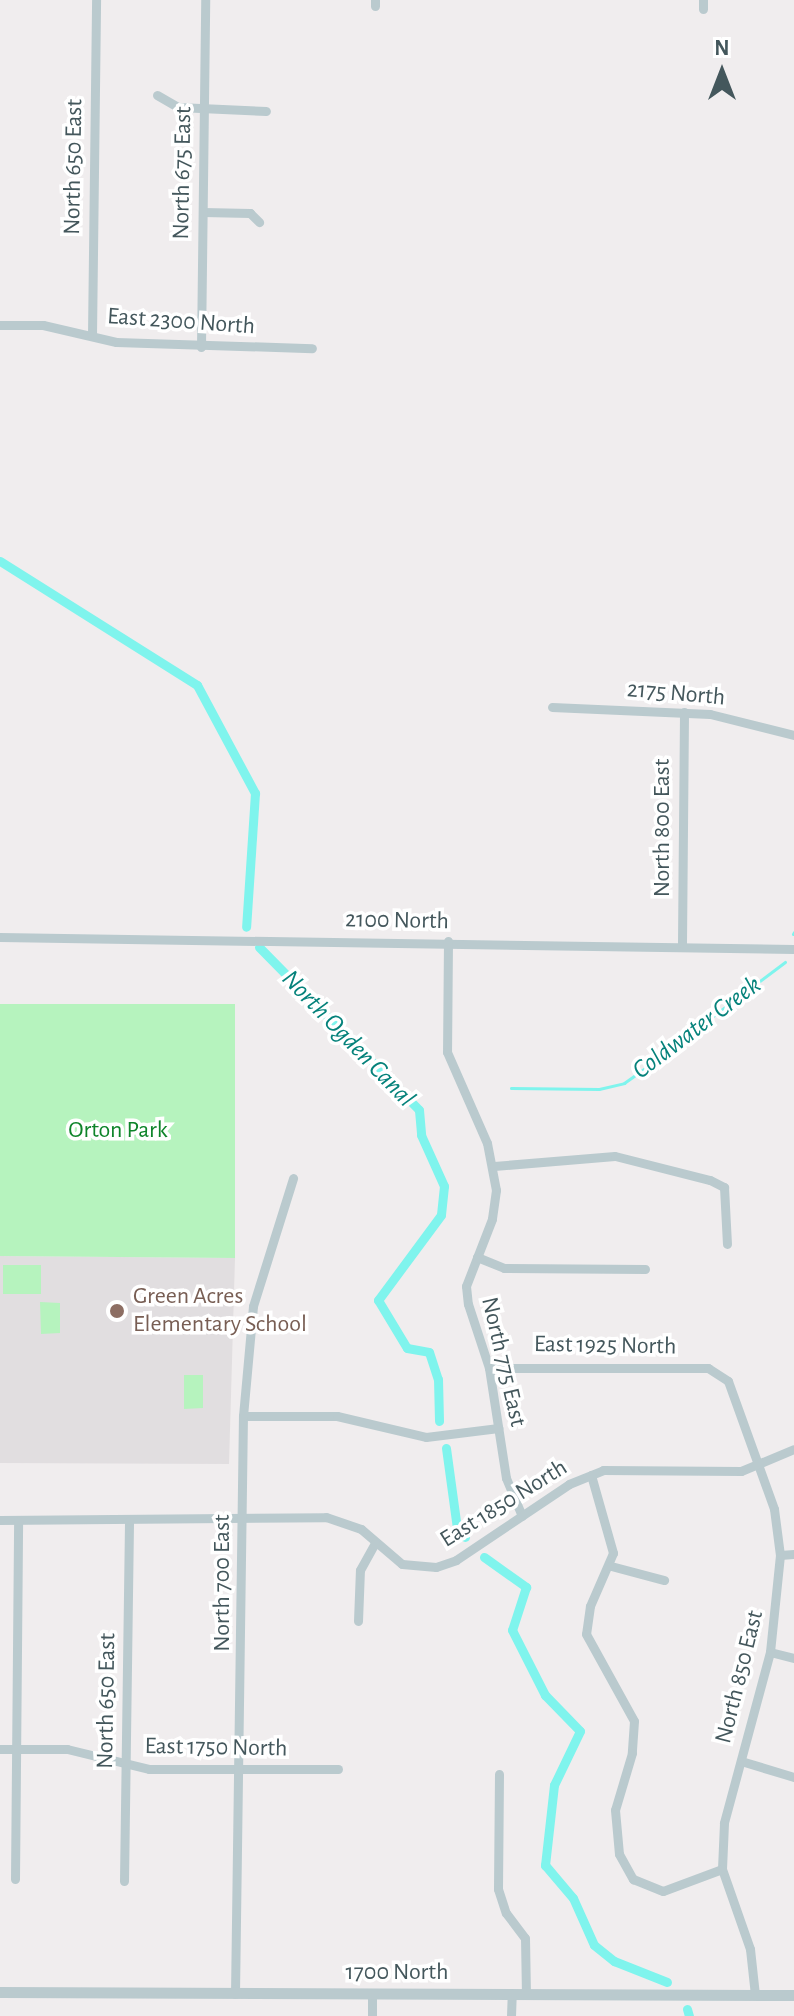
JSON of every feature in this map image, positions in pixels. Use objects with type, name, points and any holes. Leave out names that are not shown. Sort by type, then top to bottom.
[{"type":"street","name":"North 650 East","points":[[92,335],[96,0]]},
{"type":"street","name":"North 675 East","points":[[201,347],[205,0]]},
{"type":"street","points":[[157,95],[178,107],[266,111]]},
{"type":"street","points":[[203,212],[250,213],[259,222]]},
{"type":"street","name":"East 2300 North","points":[[0,325],[92,335],[116,342],[312,348]]},
{"type":"street","name":"2175 North","points":[[552,707],[684,712],[794,735]]},
{"type":"street","name":"North 800 East","points":[[682,943],[684,712]]},
{"type":"street","name":"2100 North","points":[[0,937],[682,943],[794,949]]},
{"type":"street","name":"North 775 East","points":[[448,941],[447,1052],[494,1166],[492,1219],[466,1286],[468,1304],[489,1368],[506,1478],[522,1516]]},
{"type":"street","points":[[494,1166],[615,1156],[710,1180],[724,1187],[727,1244]]},
{"type":"street","name":"North 700 East","points":[[235,1994],[242,1770],[243,1416],[253,1306],[293,1178]]},
{"type":"street","points":[[477,1257],[504,1268],[645,1269]]},
{"type":"street","name":"East 1925 North","points":[[489,1368],[708,1368],[720,1373]]},
{"type":"street","name":"North 850 East","points":[[720,1373],[728,1381],[774,1509],[780,1555],[770,1652],[724,1823],[722,1869],[750,1949],[755,1995]]},
{"type":"street","points":[[243,1416],[337,1416],[426,1437],[498,1428]]},
{"type":"street","name":"East 1850 North","points":[[0,1520],[344,1520],[402,1564],[436,1567],[591,1475],[617,1468],[741,1471],[794,1449]]},
{"type":"street","points":[[591,1475],[612,1541],[611,1566],[590,1606],[586,1634],[590,1649],[630,1705],[634,1721],[632,1753],[614,1824],[625,1868],[643,1886],[672,1890],[695,1876],[722,1869]]},
{"type":"street","points":[[15,1879],[18,1521]]},
{"type":"street","name":"North 650 East","points":[[124,1881],[129,1521]]},
{"type":"street","points":[[358,1621],[360,1570],[375,1543]]},
{"type":"street","points":[[780,1555],[794,1554]]},
{"type":"street","points":[[611,1566],[664,1580]]},
{"type":"street","points":[[770,1652],[794,1658]]},
{"type":"street","name":"East 1750 North","points":[[0,1749],[67,1749],[126,1764],[242,1770],[338,1769]]},
{"type":"street","points":[[741,1761],[794,1777]]},
{"type":"street","points":[[499,1774],[498,1889],[506,1913],[525,1938],[526,1993]]},
{"type":"street","name":"1700 North","points":[[0,1992],[372,1996],[512,1993],[794,1995]]},
{"type":"street","points":[[511,2016],[512,1993]]},
{"type":"street","points":[[372,1996],[372,2016]]},
{"type":"shaded area","name":"Green Acres Elementary School","points":[[0,1256],[235,1258],[229,1464],[0,1463]]},
{"type":"green space","name":"Orton Park","points":[[0,1004],[235,1004],[235,1258],[0,1256]]},
{"type":"green space","points":[[3,1265],[41,1265],[41,1294],[3,1294]]},
{"type":"green space","points":[[40,1302],[60,1303],[60,1333],[41,1334]]},
{"type":"green space","points":[[184,1375],[203,1375],[203,1408],[184,1409]]},
{"type":"waterway","name":"North Ogden Canal","points":[[0,561],[197,685],[255,793],[246,927]]},
{"type":"waterway","name":"North Ogden Canal","points":[[259,947],[419,1110],[421,1135],[444,1186],[441,1215],[378,1300],[407,1348],[429,1352],[438,1379],[439,1421]]},
{"type":"waterway","name":"Coldwater Creek","points":[[709,1019],[785,962]]},
{"type":"waterway","name":"Coldwater Creek","points":[[511,1088],[599,1089],[624,1083],[689,1037]]},
{"type":"waterway","name":"North Ogden Canal","points":[[446,1448],[457,1528],[465,1537]]},
{"type":"waterway","name":"North Ogden Canal","points":[[484,1557],[526,1587],[512,1630],[545,1695],[580,1731],[554,1785],[545,1865],[573,1898],[594,1945],[614,1961],[667,1982]]},
{"type":"waterway","name":"North Ogden Canal","points":[[687,2009],[689,2016]]},
{"type":"place","name":"Green Acres Elementary School","points":[[117,1311]]}]
